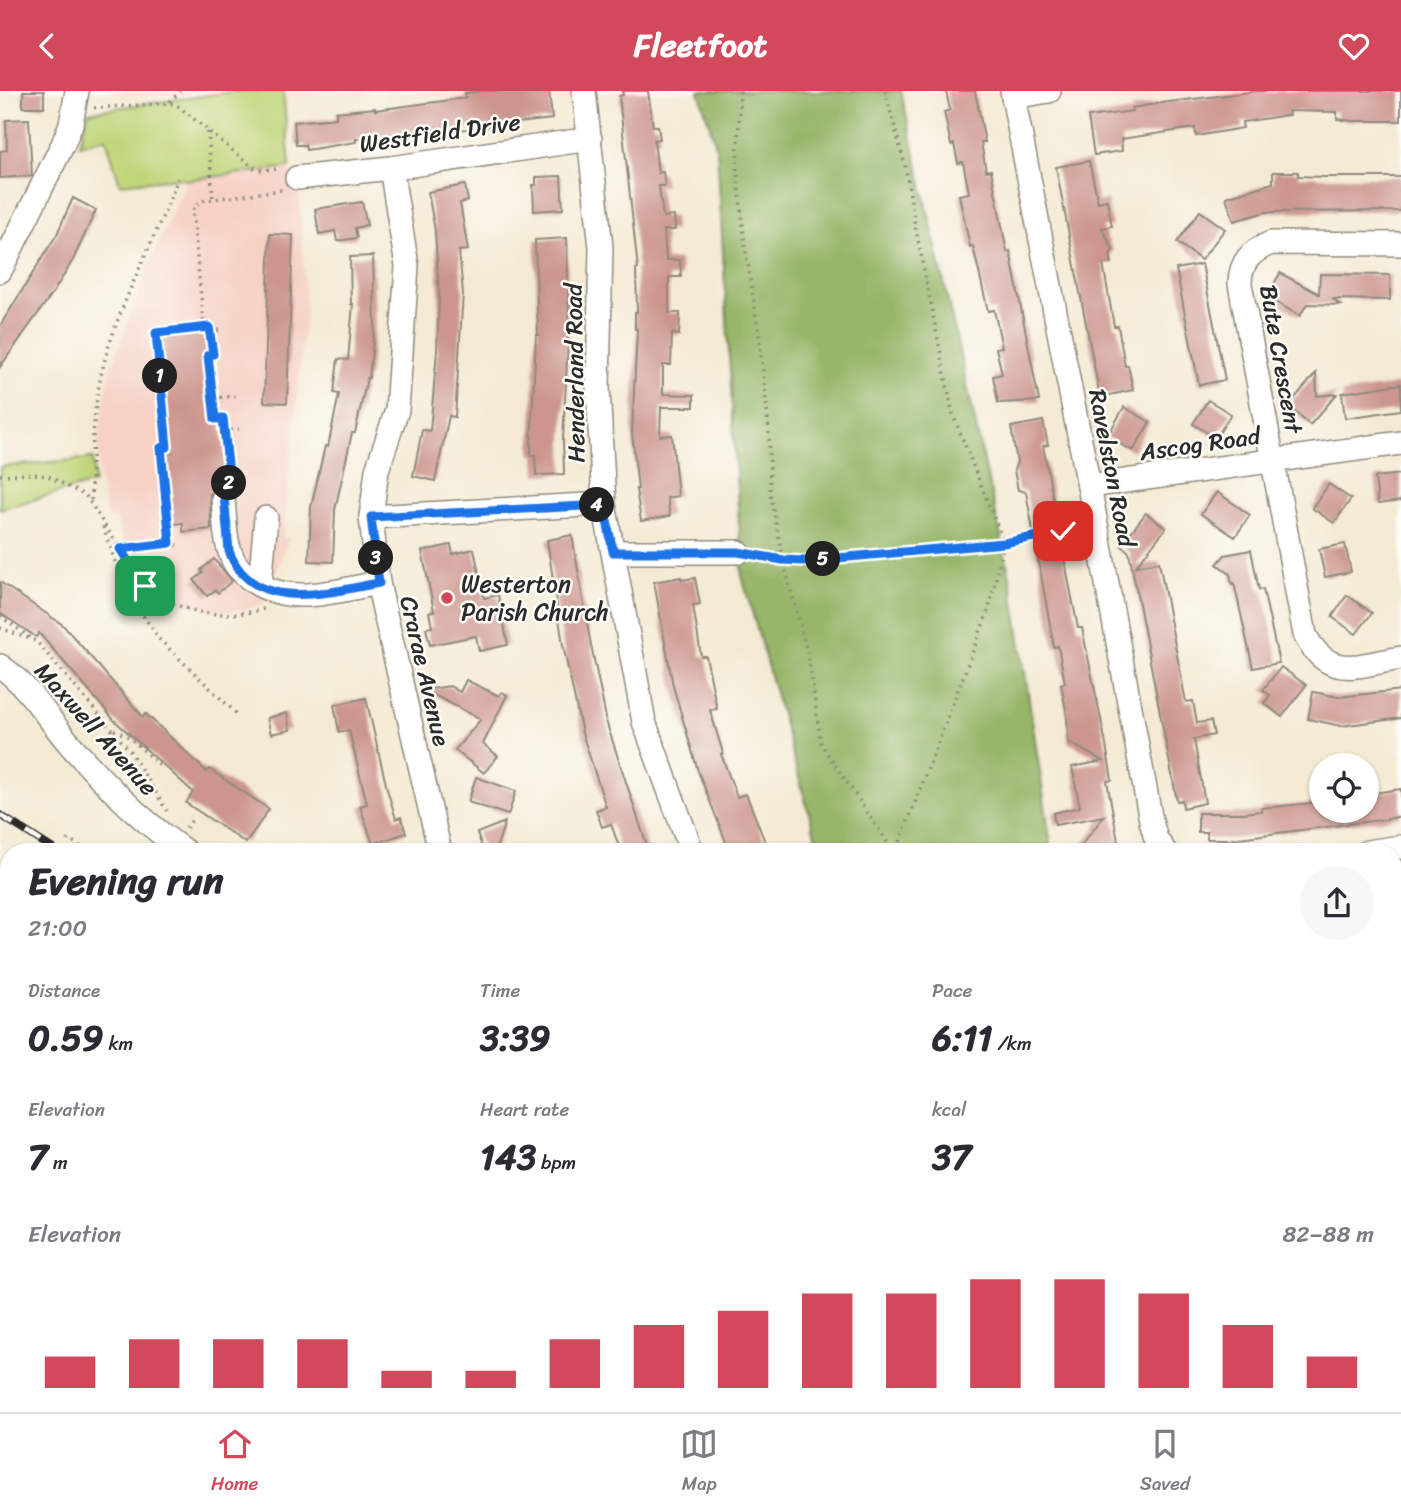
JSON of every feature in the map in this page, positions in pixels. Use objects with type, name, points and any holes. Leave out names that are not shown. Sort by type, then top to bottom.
[{"type":"street","points":[[0,271],[71,124],[77,91]]},
{"type":"street","name":"Henderland Road","points":[[584,91],[601,247],[598,387],[604,505],[644,722],[689,843]]},
{"type":"street","points":[[1013,94],[1049,91]]},
{"type":"street","name":"Ravelston Road","points":[[1013,94],[1151,821],[1159,843]]},
{"type":"street","name":"Westfield Drive","points":[[298,178],[391,168],[590,139]]},
{"type":"street","name":"Crarae Avenue","points":[[391,168],[407,266],[397,410],[377,470],[371,517],[379,583],[438,843]]},
{"type":"street","name":"Bute Crescent","points":[[1401,244],[1271,243],[1259,248],[1243,265],[1240,284],[1305,635],[1314,652],[1335,666],[1346,667],[1401,658]]},
{"type":"street","name":"Ascog Road","points":[[1089,486],[1401,443]]},
{"type":"street","points":[[223,499],[229,551],[233,561],[266,595],[313,595],[379,583]]},
{"type":"street","points":[[371,517],[604,505]]},
{"type":"street","points":[[265,518],[266,595]]},
{"type":"street","points":[[613,552],[738,552]]},
{"type":"street","name":"Maxwell Avenue","points":[[0,666],[22,683],[81,757],[116,795],[175,842]]},
{"type":"path","points":[[169,103],[180,91]]},
{"type":"path","points":[[740,91],[737,169],[769,429],[770,492],[783,560],[809,660],[821,744],[889,843]]},
{"type":"path","points":[[886,91],[906,169],[953,415],[1004,543],[989,610],[898,843]]},
{"type":"path","points":[[98,108],[169,103],[178,106],[254,168],[292,168],[298,178],[293,189],[197,203],[193,216],[204,328]]},
{"type":"path","points":[[208,132],[213,199]]},
{"type":"path","points":[[178,178],[114,331],[103,368],[91,434],[91,500],[101,520],[145,586],[180,606],[203,614],[223,616],[266,595]]},
{"type":"path","points":[[170,543],[161,448],[167,447],[156,333],[209,327],[213,354],[208,355],[215,419],[223,418],[230,483],[223,484],[223,499]]},
{"type":"path","points":[[210,331],[219,330]]},
{"type":"path","points":[[213,398],[235,396]]},
{"type":"path","points":[[224,431],[239,429]]},
{"type":"path","points":[[0,475],[33,474],[48,477],[91,500]]},
{"type":"path","points":[[101,520],[125,589],[160,640],[238,715]]},
{"type":"path","points":[[738,552],[804,561],[1004,543],[1079,528]]},
{"type":"path","points":[[120,549],[170,543],[179,546]]},
{"type":"path","points":[[0,616],[36,641],[130,751],[173,820],[175,842]]},
{"type":"path","points":[[0,628],[36,641]]},
{"type":"path","points":[[112,730],[129,737],[162,768]]},
{"type":"path","points":[[175,842],[192,820]]},
{"type":"path","points":[[68,841],[69,839],[75,843]]},
{"type":"shaded area","points":[[290,169],[299,190],[306,311],[283,537],[289,538],[264,604],[239,611],[217,612],[171,599],[150,587],[137,570],[116,519],[110,520],[106,514],[99,478],[98,437],[110,371],[149,264],[187,180]]},
{"type":"green space","points":[[238,91],[283,91],[290,167],[187,180],[178,178],[120,184],[106,138],[79,145],[88,112]]},
{"type":"green space","points":[[699,91],[901,91],[1012,587],[1051,843],[817,843],[742,576],[717,149]]},
{"type":"green space","points":[[93,458],[94,483],[0,509],[0,467]]},
{"type":"building","points":[[23,91],[44,91],[44,107],[23,107]]},
{"type":"building","points":[[549,91],[552,119],[382,139],[356,139],[356,142],[306,150],[305,145],[296,145],[294,122],[336,118],[336,112],[375,110],[466,98],[465,93]]},
{"type":"building","points":[[622,91],[648,91],[653,126],[658,126],[660,139],[654,140],[658,173],[663,172],[665,186],[659,186],[663,217],[674,216],[675,230],[664,230],[666,260],[680,260],[681,277],[669,277],[669,313],[680,313],[679,335],[672,334],[671,365],[663,365],[663,394],[694,395],[694,407],[661,407],[660,436],[672,435],[678,496],[667,498],[670,516],[641,521],[632,433],[638,269],[619,96],[623,95]]},
{"type":"building","points":[[946,91],[975,91],[985,142],[981,142],[986,171],[991,170],[1007,252],[1010,251],[1039,401],[998,403],[993,376],[1002,374],[996,348],[1002,347],[994,310],[988,311],[973,246],[970,247],[959,195],[969,193],[963,162],[958,163],[954,144],[951,145],[944,112],[950,110]]},
{"type":"building","points":[[1258,91],[1401,91],[1401,121],[1352,121],[1337,119],[1337,112],[1288,111],[1289,115],[1242,122],[1243,128],[1196,136],[1195,128],[1121,139],[1122,151],[1094,155],[1088,117],[1133,111],[1132,108],[1161,103]]},
{"type":"building","points":[[29,119],[32,176],[0,178],[0,151],[7,150],[6,120]]},
{"type":"building","points":[[1089,161],[1098,202],[1107,200],[1112,226],[1102,228],[1113,250],[1110,255],[1112,263],[1103,264],[1114,326],[1118,326],[1125,366],[1128,365],[1133,390],[1100,397],[1056,167]]},
{"type":"building","points":[[1273,172],[1298,172],[1298,176],[1401,177],[1401,211],[1266,212],[1234,221],[1226,197],[1273,183]]},
{"type":"building","points":[[561,176],[563,209],[534,211],[533,185],[536,185],[536,177]]},
{"type":"building","points":[[465,185],[468,201],[460,203],[468,250],[459,251],[463,293],[455,417],[449,416],[435,481],[413,476],[422,430],[430,431],[437,351],[439,294],[435,231],[428,192]]},
{"type":"building","points":[[73,198],[96,210],[73,260],[0,367],[0,326],[57,234]]},
{"type":"building","points":[[362,202],[367,225],[355,228],[357,238],[337,241],[335,231],[319,234],[315,209]]},
{"type":"building","points":[[1200,211],[1225,229],[1201,260],[1177,242]]},
{"type":"building","points":[[270,234],[293,235],[287,403],[264,402]]},
{"type":"building","points":[[567,238],[569,322],[563,439],[564,474],[536,475],[535,455],[531,455],[538,335],[535,240]]},
{"type":"building","points":[[373,256],[375,323],[369,378],[355,433],[352,433],[335,510],[333,562],[309,561],[311,507],[339,394],[334,393],[338,359],[348,360],[353,304],[350,257]]},
{"type":"building","points":[[1202,264],[1225,380],[1199,385],[1176,269]]},
{"type":"building","points":[[1280,273],[1319,294],[1320,274],[1390,275],[1390,300],[1333,299],[1340,305],[1307,304],[1300,316],[1267,297]]},
{"type":"building","points":[[208,330],[210,352],[205,352],[212,422],[221,421],[227,480],[220,481],[221,485],[214,488],[210,494],[211,529],[183,532],[183,523],[173,524],[165,454],[172,453],[160,335]]},
{"type":"building","points":[[1316,373],[1317,396],[1337,394],[1310,425],[1288,406]]},
{"type":"building","points":[[1401,384],[1401,410],[1345,418],[1342,393]]},
{"type":"building","points":[[1208,400],[1231,414],[1216,438],[1193,424]]},
{"type":"building","points":[[1124,407],[1150,422],[1133,451],[1107,437]]},
{"type":"building","points":[[1043,421],[1048,445],[1043,446],[1070,588],[1078,628],[1082,628],[1105,739],[1112,780],[1107,781],[1118,843],[1083,843],[1104,816],[1055,825],[1053,813],[1080,807],[1072,767],[1103,761],[1068,742],[1067,715],[1061,684],[1065,683],[1058,646],[1054,647],[1026,492],[1018,490],[1011,427]]},
{"type":"building","points":[[1401,474],[1401,501],[1378,504],[1375,477]]},
{"type":"building","points":[[1329,484],[1351,499],[1334,523],[1312,508]]},
{"type":"building","points":[[1217,492],[1250,515],[1235,537],[1201,514]]},
{"type":"building","points":[[1146,513],[1166,528],[1136,566],[1159,562],[1186,702],[1193,701],[1197,723],[1211,721],[1214,735],[1194,739],[1205,803],[1183,808],[1182,800],[1177,801],[1129,552],[1121,545]]},
{"type":"building","points":[[572,535],[605,718],[646,843],[618,843],[611,824],[602,827],[596,810],[606,807],[582,733],[563,645],[547,540]]},
{"type":"building","points":[[1345,544],[1351,572],[1325,577],[1319,549]]},
{"type":"building","name":"Westerton Parish Church","points":[[451,545],[453,554],[474,549],[484,598],[498,595],[508,645],[479,651],[476,636],[430,645],[426,628],[432,627],[429,612],[434,611],[422,551]]},
{"type":"building","points":[[1251,550],[1259,590],[1263,589],[1279,663],[1253,668],[1234,583],[1232,584],[1230,574],[1217,564],[1225,555]]},
{"type":"building","points":[[214,559],[232,581],[218,593],[215,590],[207,596],[194,580]]},
{"type":"building","points":[[681,577],[682,580],[695,578],[700,604],[693,605],[701,656],[706,656],[717,709],[710,710],[723,753],[721,754],[737,797],[746,794],[765,843],[726,843],[698,771],[673,686],[654,582]]},
{"type":"building","points":[[0,582],[63,625],[143,717],[146,714],[207,772],[209,769],[269,809],[246,843],[186,803],[193,792],[114,720],[39,633],[36,637],[0,613]]},
{"type":"building","points":[[1347,595],[1372,613],[1356,634],[1332,617]]},
{"type":"building","points":[[1281,667],[1306,685],[1282,717],[1264,703],[1270,695],[1263,690]]},
{"type":"building","points":[[466,680],[499,696],[502,692],[507,695],[483,744],[498,756],[484,773],[455,750],[481,719],[424,690],[450,686],[460,692]]},
{"type":"building","points":[[1401,690],[1401,718],[1341,726],[1308,719],[1313,692],[1339,697]]},
{"type":"building","points":[[366,698],[387,789],[396,819],[401,817],[406,833],[373,843],[360,806],[367,804],[349,730],[339,732],[334,705]]},
{"type":"building","points":[[287,713],[290,730],[271,734],[267,718]]},
{"type":"building","points":[[476,777],[516,791],[508,815],[468,802]]},
{"type":"building","points":[[1401,789],[1401,816],[1379,820],[1379,792]]},
{"type":"building","points":[[1309,803],[1309,823],[1357,823],[1231,839],[1207,839],[1207,832],[1198,832],[1198,813],[1244,813],[1262,811],[1261,808]]},
{"type":"building","points":[[505,822],[498,843],[481,843],[477,833]]},
{"type":"railway","points":[[0,815],[44,843]]},
{"type":"place","name":"Westerton Parish Church","points":[[447,598]]},
{"type":"route","points":[[145,586],[120,549],[170,543],[161,448],[167,447],[156,333],[209,327],[213,354],[208,355],[215,419],[223,418],[230,483],[223,484],[229,551],[241,571],[272,592],[313,595],[379,583],[371,517],[604,505],[613,552],[738,552],[804,561],[1004,543],[1063,531]]}]
